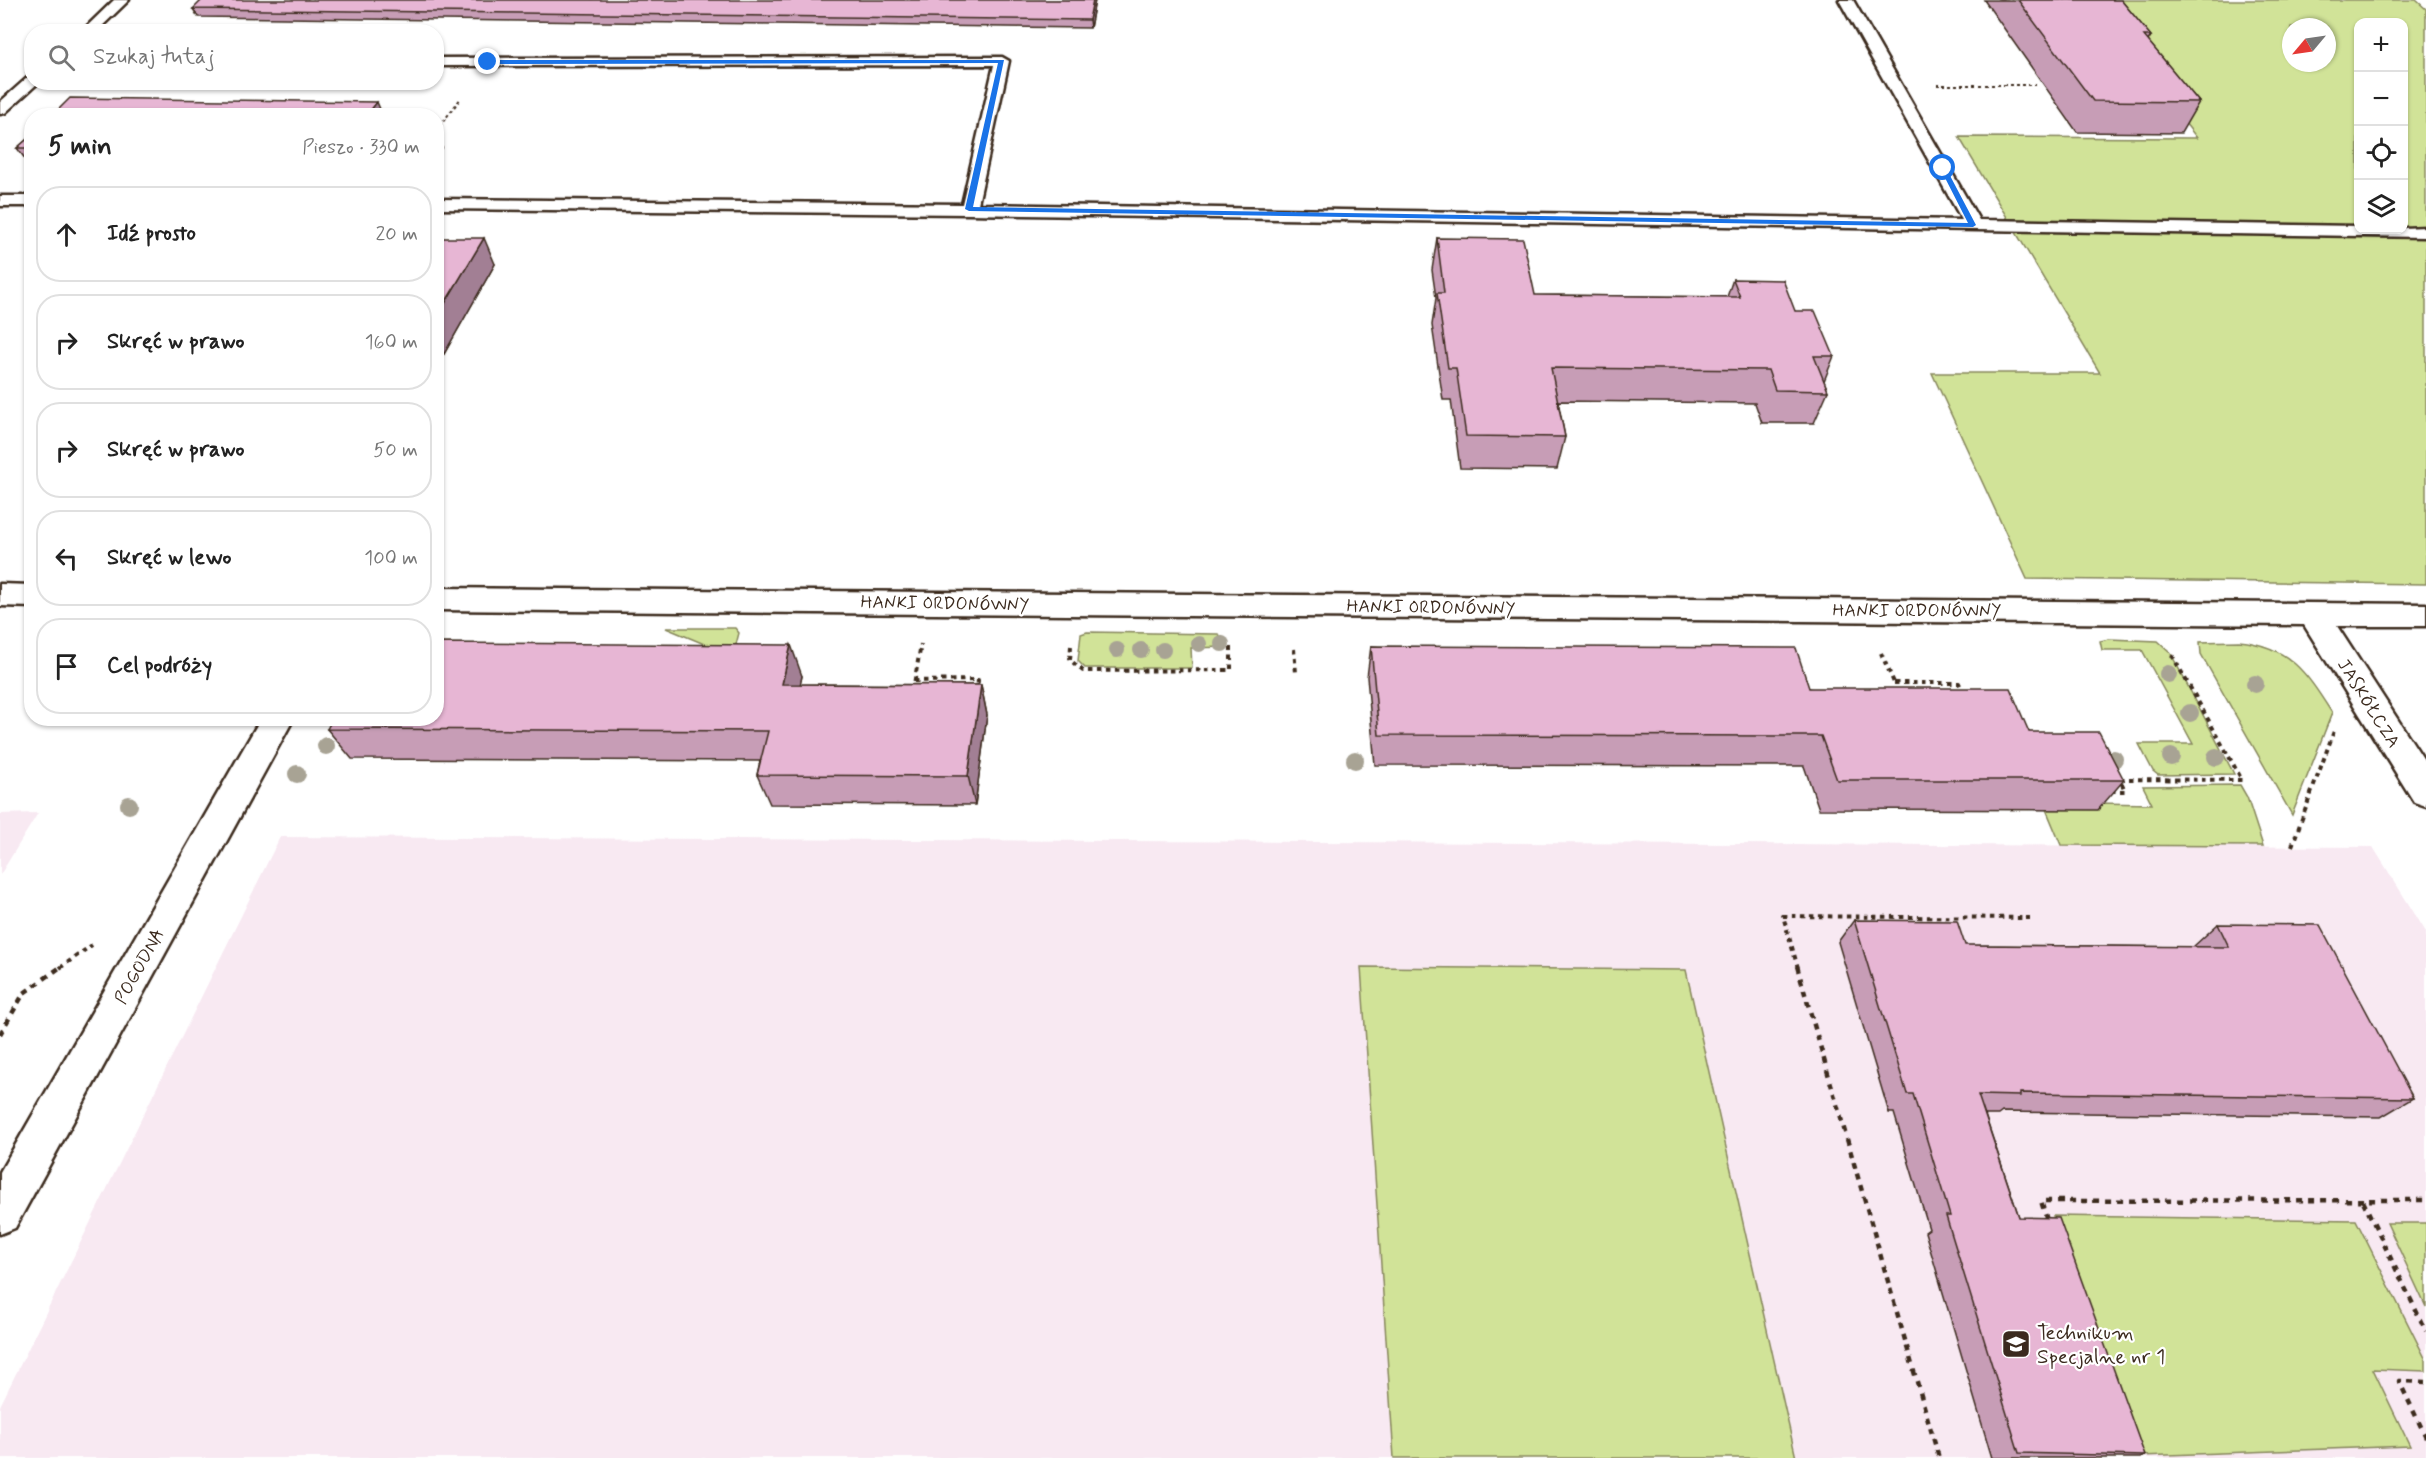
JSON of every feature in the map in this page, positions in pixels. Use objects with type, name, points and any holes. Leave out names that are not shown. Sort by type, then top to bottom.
[{"type":"street","points":[[0,595],[24,596]]},
{"type":"street","name":"HANKI ORDONÓWNY","points":[[444,599],[2426,615]]},
{"type":"street","name":"JASKÓŁCZA","points":[[2313,614],[2426,792]]},
{"type":"street","name":"POGODNA","points":[[0,1213],[274,726]]},
{"type":"lane","points":[[96,24],[122,0]]},
{"type":"lane","points":[[1846,0],[1943,168],[1973,225]]},
{"type":"lane","points":[[444,62],[1002,61],[969,209]]},
{"type":"lane","points":[[0,110],[24,88]]},
{"type":"lane","points":[[0,201],[24,201]]},
{"type":"lane","points":[[444,204],[969,209],[2426,232]]},
{"type":"path","points":[[1934,85],[2037,85]]},
{"type":"path","points":[[911,698],[923,637]]},
{"type":"path","points":[[1072,638],[1070,660],[1083,671],[1231,670],[1230,639]]},
{"type":"path","points":[[1877,643],[1897,691]]},
{"type":"path","points":[[2107,791],[2125,791],[2120,779],[2242,780],[2168,646]]},
{"type":"path","points":[[914,681],[978,680],[976,694]]},
{"type":"path","points":[[1894,683],[1959,683],[1966,697],[1954,697]]},
{"type":"path","points":[[2292,846],[2337,721]]},
{"type":"path","points":[[1939,1458],[1783,916],[2030,918]]},
{"type":"path","points":[[2049,1223],[2041,1201],[2426,1200]]},
{"type":"path","points":[[2363,1201],[2426,1331]]},
{"type":"path","points":[[2426,1382],[2399,1381],[2426,1437]]},
{"type":"shaded area","points":[[38,813],[0,875],[0,814]]},
{"type":"shaded area","points":[[280,837],[2373,847],[2426,932],[2426,1458],[0,1458],[0,1406]]},
{"type":"green space","points":[[2087,0],[2416,0],[2426,9],[2426,584],[2027,579],[1932,373],[2100,373],[1959,137],[2197,138]]},
{"type":"green space","points":[[666,628],[735,628],[739,633],[733,656]]},
{"type":"green space","points":[[1087,632],[1218,634],[1224,638],[1225,647],[1191,648],[1192,668],[1085,668],[1078,661],[1081,634]]},
{"type":"green space","points":[[2109,639],[2158,641],[2170,652],[2234,774],[2158,775],[2153,771],[2139,744],[2193,744],[2142,650],[2102,650],[2100,641]]},
{"type":"green space","points":[[2239,641],[2272,649],[2295,664],[2305,674],[2332,713],[2292,815],[2201,654],[2200,642]]},
{"type":"green space","points":[[2240,785],[2247,797],[2263,846],[2061,845],[2046,809],[2094,803],[2152,804],[2143,786]]},
{"type":"green space","points":[[1361,967],[1686,970],[1796,1458],[1394,1458]]},
{"type":"green space","points":[[2053,1216],[2356,1220],[2426,1360],[2426,1371],[2373,1369],[2410,1446],[2141,1456]]},
{"type":"green space","points":[[2387,1223],[2426,1223],[2426,1307]]},
{"type":"building","points":[[202,0],[1093,0],[1089,20],[193,9]]},
{"type":"building","points":[[2018,0],[2121,0],[2151,36],[2144,36],[2199,102],[2093,101]]},
{"type":"building","points":[[70,98],[377,102],[372,108],[60,108]]},
{"type":"building","points":[[444,238],[484,238],[444,305]]},
{"type":"building","points":[[1437,238],[1523,239],[1535,295],[1740,297],[1733,279],[1783,280],[1795,311],[1815,311],[1834,356],[1814,356],[1828,391],[1775,390],[1768,370],[1551,368],[1565,437],[1466,436],[1456,368],[1448,368],[1437,293],[1444,293]]},
{"type":"building","points":[[444,643],[791,645],[782,684],[981,685],[968,776],[757,775],[768,731],[327,729],[329,726],[444,726]]},
{"type":"building","points":[[1371,646],[1796,648],[1809,688],[2010,688],[2029,732],[2099,732],[2124,780],[1837,780],[1821,736],[1379,735]]},
{"type":"building","points":[[1854,920],[1957,921],[1965,945],[2229,947],[2218,924],[2320,925],[2413,1098],[2020,1093],[2020,1096],[1978,1095],[2019,1217],[2059,1218],[2145,1456],[2019,1453],[1946,1216],[1950,1216],[1913,1094],[1907,1094]]},
{"type":"place","name":"Technikum Specjalne nr 1","points":[[2016,1344]]},
{"type":"route","points":[[488,62],[1002,61],[969,209],[1973,225],[1943,168]]}]
